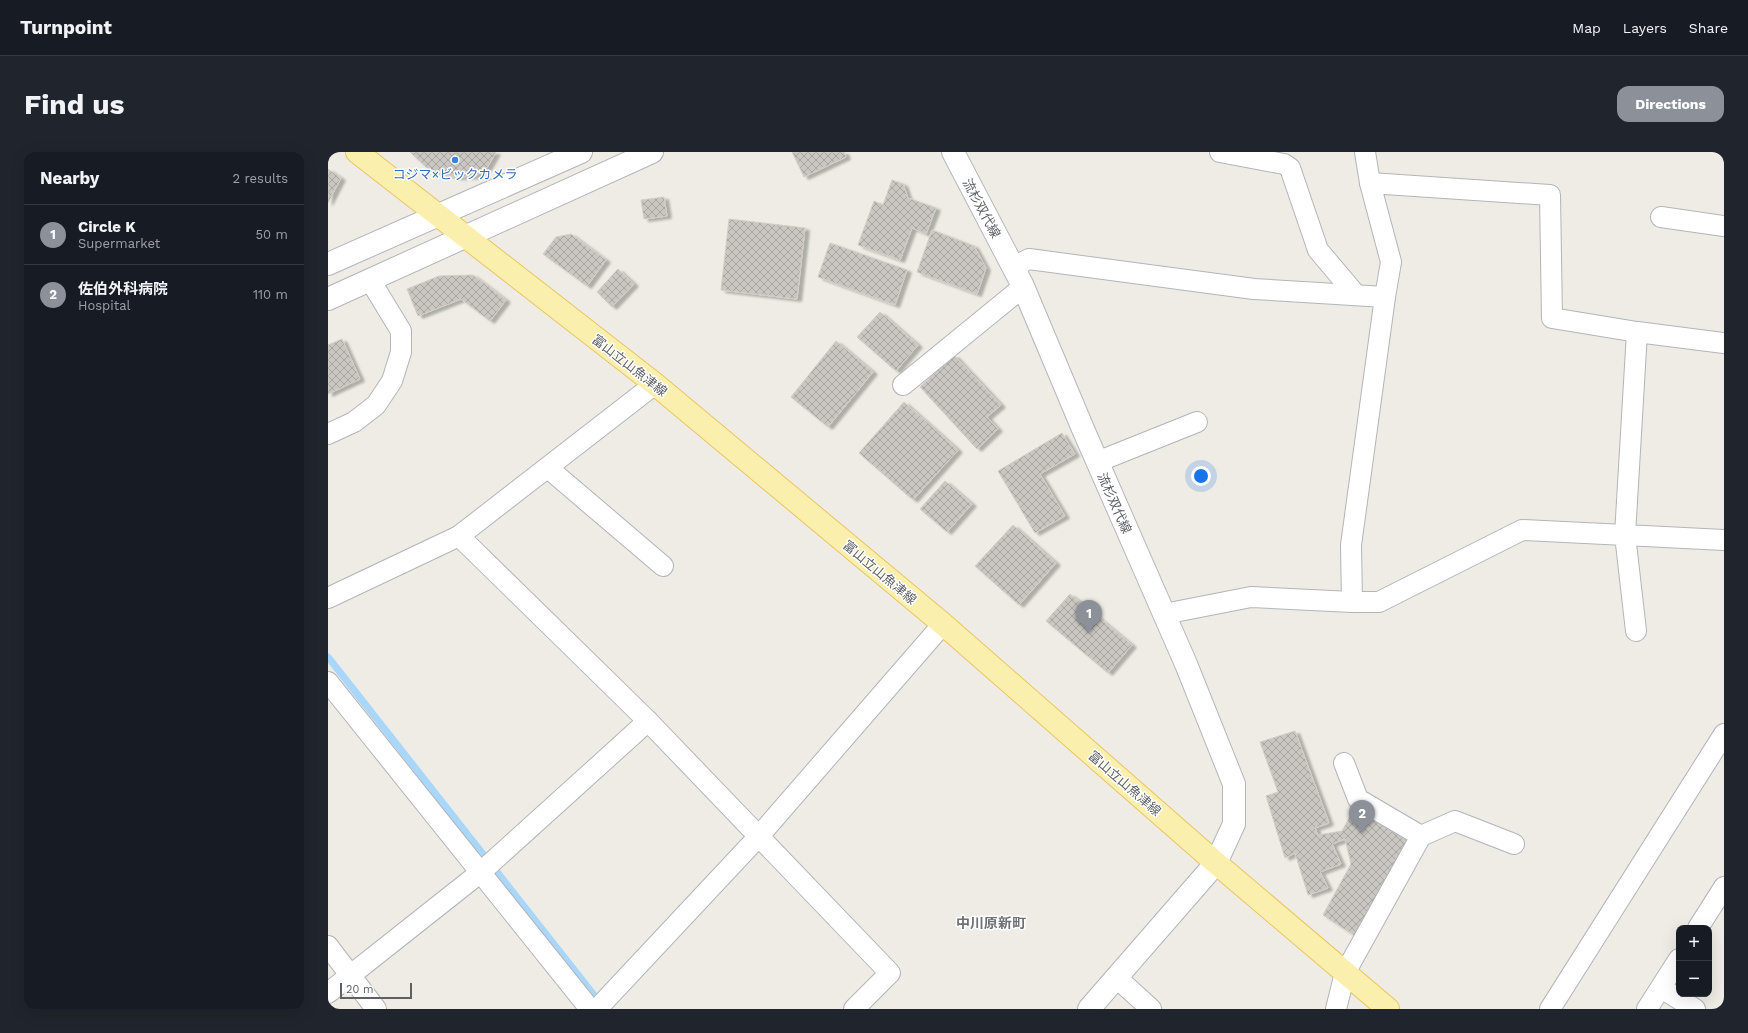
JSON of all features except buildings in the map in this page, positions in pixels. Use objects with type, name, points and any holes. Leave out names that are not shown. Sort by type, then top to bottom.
[{"type":"main road","name":"富山立山魚津線","points":[[356,152],[436,216],[465,236],[655,384],[943,624],[1216,863],[1388,1009]]},
{"type":"street","points":[[328,264],[582,152]]},
{"type":"street","points":[[328,299],[652,152]]},
{"type":"street","name":"流杉双代線","points":[[952,152],[1023,288],[1097,462],[1186,664],[1234,784],[1234,824],[1216,863],[1089,1009]]},
{"type":"street","points":[[1220,152],[1284,164],[1290,168],[1318,250],[1356,295]]},
{"type":"street","points":[[1352,602],[1351,545],[1391,262],[1370,183],[1365,152]]},
{"type":"street","points":[[1370,183],[1550,195],[1552,318],[1637,332],[1724,343]]},
{"type":"street","points":[[1661,217],[1724,226]]},
{"type":"street","points":[[1013,267],[1029,259],[1254,288],[1385,297]]},
{"type":"street","points":[[328,434],[354,422],[376,405],[392,381],[401,352],[401,331],[370,280]]},
{"type":"street","points":[[903,385],[1023,288]]},
{"type":"street","points":[[1636,631],[1625,535],[1637,332]]},
{"type":"street","points":[[328,598],[460,536],[655,384]]},
{"type":"street","points":[[1097,462],[1197,422]]},
{"type":"street","points":[[548,468],[663,566]]},
{"type":"street","points":[[1164,614],[1251,597],[1379,602],[1522,530],[1724,540]]},
{"type":"street","points":[[460,536],[648,720],[890,973],[854,1009]]},
{"type":"street","points":[[597,1009],[759,836],[943,624]]},
{"type":"street","points":[[328,682],[590,1009]]},
{"type":"street","points":[[328,993],[481,872],[648,720]]},
{"type":"street","points":[[1550,1009],[1723,738]]},
{"type":"street","points":[[1344,763],[1358,798],[1420,836]]},
{"type":"street","points":[[1336,1009],[1345,973],[1420,836],[1455,821],[1514,844]]},
{"type":"street","points":[[1700,925],[1724,887]]},
{"type":"street","points":[[328,946],[376,1009]]},
{"type":"street","points":[[1647,1009],[1678,961]]},
{"type":"street","points":[[1117,978],[1151,1009]]},
{"type":"street","points":[[1661,988],[1694,1009]]},
{"type":"waterway","points":[[328,657],[601,1004]]},
{"type":"place","name":"コジマ×ビックカメラ","points":[[455,160]]},
{"type":"place","name":"Circle K","points":[[1089,633]]},
{"type":"place","name":"佐伯外科病院","points":[[1362,833]]},
{"type":"district","name":"中川原新町","points":[[991,923]]}]
